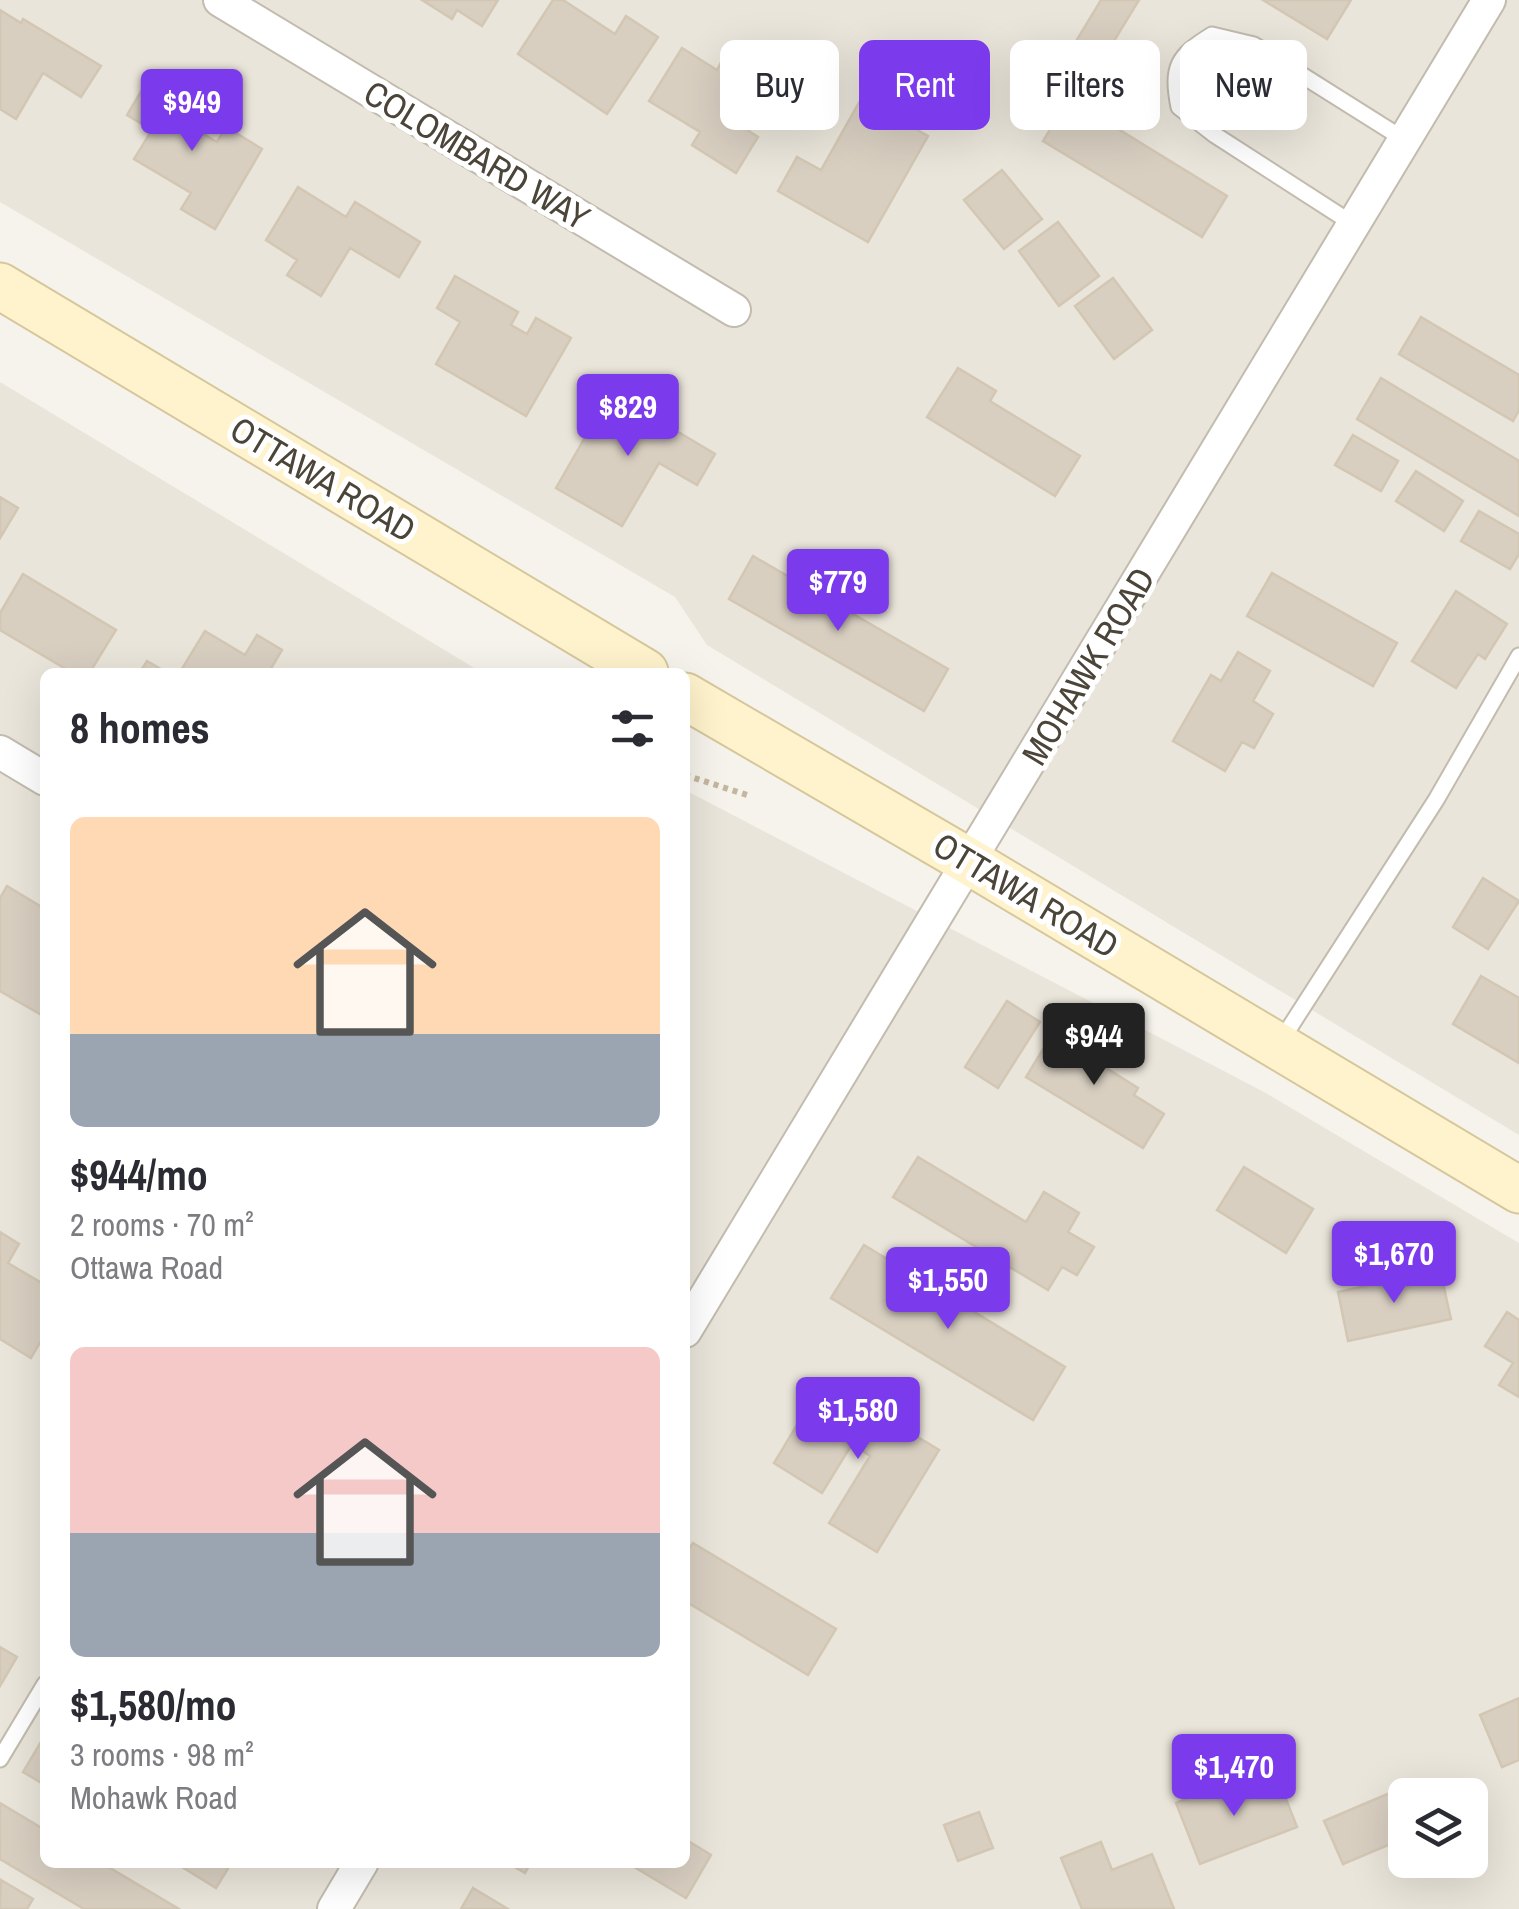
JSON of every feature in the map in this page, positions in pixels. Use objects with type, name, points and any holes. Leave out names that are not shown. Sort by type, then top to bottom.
[{"type":"street","name":"COLOMBARD WAY","points":[[220,0],[734,310]]},
{"type":"street","name":"MOHAWK ROAD","points":[[690,1323],[1489,0]]},
{"type":"street","name":"OTTAWA ROAD","points":[[0,286],[639,668]]},
{"type":"street","name":"OTTAWA ROAD","points":[[690,699],[1519,1190]]},
{"type":"street","points":[[0,752],[40,776]]},
{"type":"street","points":[[334,1909],[358,1868]]},
{"type":"lane","points":[[1354,224],[1215,135],[1179,107],[1174,79],[1185,52],[1212,35],[1254,45],[1405,140]]},
{"type":"lane","points":[[1278,1046],[1436,800],[1519,656]]},
{"type":"lane","points":[[0,1759],[40,1692]]},
{"type":"path","points":[[690,777],[747,795]]},
{"type":"shaded area","points":[[0,0],[1519,0],[1519,1135],[707,645],[675,597],[0,202]]},
{"type":"shaded area","points":[[0,382],[474,668],[40,668],[40,1868],[690,1868],[690,793],[1264,1092],[1519,1243],[1519,1909],[0,1909]]},
{"type":"building","points":[[422,0],[498,0],[482,26],[457,10],[452,19]]},
{"type":"building","points":[[553,0],[563,0],[615,34],[626,16],[658,37],[607,114],[518,54]]},
{"type":"building","points":[[1101,0],[1139,0],[1115,40],[1077,40]]},
{"type":"building","points":[[1263,0],[1351,0],[1327,39]]},
{"type":"building","points":[[0,10],[21,23],[23,19],[101,66],[81,97],[43,73],[16,119],[0,109]]},
{"type":"building","points":[[682,48],[717,70],[720,64],[720,130],[747,130],[758,137],[736,173],[692,145],[700,132],[649,101]]},
{"type":"building","points":[[146,83],[209,120],[202,133],[217,142],[226,127],[262,149],[215,229],[181,209],[191,193],[134,159],[152,130],[127,115]]},
{"type":"building","points":[[859,103],[859,130],[917,130],[928,136],[868,242],[778,191],[797,157],[821,170]]},
{"type":"building","points":[[1050,130],[1120,130],[1227,196],[1202,237],[1043,141]]},
{"type":"building","points":[[1002,170],[1042,219],[1004,249],[964,200]]},
{"type":"building","points":[[298,187],[346,217],[355,202],[420,242],[399,277],[350,248],[321,296],[287,275],[297,260],[266,240]]},
{"type":"building","points":[[1058,222],[1099,276],[1059,306],[1019,251]]},
{"type":"building","points":[[455,276],[518,312],[511,325],[527,334],[536,318],[571,338],[526,416],[436,364],[460,322],[437,308]]},
{"type":"building","points":[[1113,278],[1152,330],[1114,359],[1075,306]]},
{"type":"building","points":[[1421,317],[1519,375],[1519,410],[1513,421],[1399,354]]},
{"type":"building","points":[[958,368],[996,391],[990,401],[1080,456],[1055,496],[927,417]]},
{"type":"building","points":[[1381,378],[1519,461],[1519,516],[1357,419]]},
{"type":"building","points":[[611,392],[715,454],[697,485],[659,463],[622,526],[556,488]]},
{"type":"building","points":[[1353,435],[1398,461],[1381,491],[1335,465]]},
{"type":"building","points":[[1416,471],[1463,501],[1444,531],[1396,501]]},
{"type":"building","points":[[0,497],[18,508],[0,538]]},
{"type":"building","points":[[1479,511],[1519,534],[1519,554],[1510,569],[1461,541]]},
{"type":"building","points":[[753,556],[948,669],[924,711],[729,599]]},
{"type":"building","points":[[1272,573],[1397,643],[1373,686],[1247,616]]},
{"type":"building","points":[[23,574],[116,630],[92,668],[64,668],[0,630],[0,613]]},
{"type":"building","points":[[1456,591],[1507,624],[1485,659],[1478,654],[1456,688],[1412,661]]},
{"type":"building","points":[[205,631],[245,655],[257,635],[282,650],[271,668],[182,668]]},
{"type":"building","points":[[1238,652],[1270,671],[1253,701],[1273,714],[1254,748],[1242,742],[1225,771],[1173,741],[1211,675],[1221,681]]},
{"type":"building","points":[[1483,878],[1519,901],[1488,949],[1453,927]]},
{"type":"building","points":[[7,886],[40,906],[40,1014],[0,991],[0,898]]},
{"type":"building","points":[[1481,976],[1519,998],[1519,1063],[1453,1024]]},
{"type":"building","points":[[1007,1001],[1040,1022],[998,1088],[965,1067]]},
{"type":"building","points":[[1056,1028],[1107,1060],[1103,1066],[1138,1088],[1134,1095],[1164,1114],[1143,1148],[1026,1077]]},
{"type":"building","points":[[918,1157],[1026,1222],[1044,1192],[1079,1213],[1068,1232],[1094,1247],[1077,1275],[1062,1267],[1048,1290],[893,1197]]},
{"type":"building","points":[[1244,1167],[1313,1209],[1286,1253],[1217,1210]]},
{"type":"building","points":[[0,1232],[19,1244],[8,1263],[40,1282],[40,1343],[31,1358],[0,1339]]},
{"type":"building","points":[[864,1245],[1065,1367],[1033,1420],[831,1298]]},
{"type":"building","points":[[1440,1270],[1451,1319],[1348,1341],[1338,1292]]},
{"type":"building","points":[[1507,1312],[1519,1320],[1519,1397],[1499,1385],[1513,1363],[1485,1346]]},
{"type":"building","points":[[824,1380],[939,1450],[877,1552],[829,1523],[870,1456],[852,1444],[822,1493],[774,1463]]},
{"type":"building","points":[[693,1543],[836,1629],[808,1675],[690,1604]]},
{"type":"building","points":[[0,1647],[17,1657],[0,1686]]},
{"type":"building","points":[[1519,1698],[1519,1760],[1502,1767],[1480,1715]]},
{"type":"building","points":[[40,1743],[40,1782],[23,1772]]},
{"type":"building","points":[[1231,1781],[1237,1797],[1279,1781],[1297,1827],[1200,1864],[1176,1803]]},
{"type":"building","points":[[1388,1794],[1388,1845],[1343,1864],[1324,1821]]},
{"type":"building","points":[[0,1803],[40,1827],[40,1868],[110,1868],[179,1909],[84,1909],[0,1859]]},
{"type":"building","points":[[979,1812],[993,1848],[958,1861],[944,1825]]},
{"type":"building","points":[[690,1842],[711,1855],[686,1898],[636,1868],[690,1868]]},
{"type":"building","points":[[1101,1842],[1112,1870],[1152,1854],[1174,1909],[1082,1909],[1061,1858]]},
{"type":"building","points":[[184,1868],[228,1868],[216,1888]]},
{"type":"building","points":[[1,1880],[33,1899],[27,1909],[0,1909]]},
{"type":"building","points":[[473,1888],[508,1909],[461,1909]]}]
